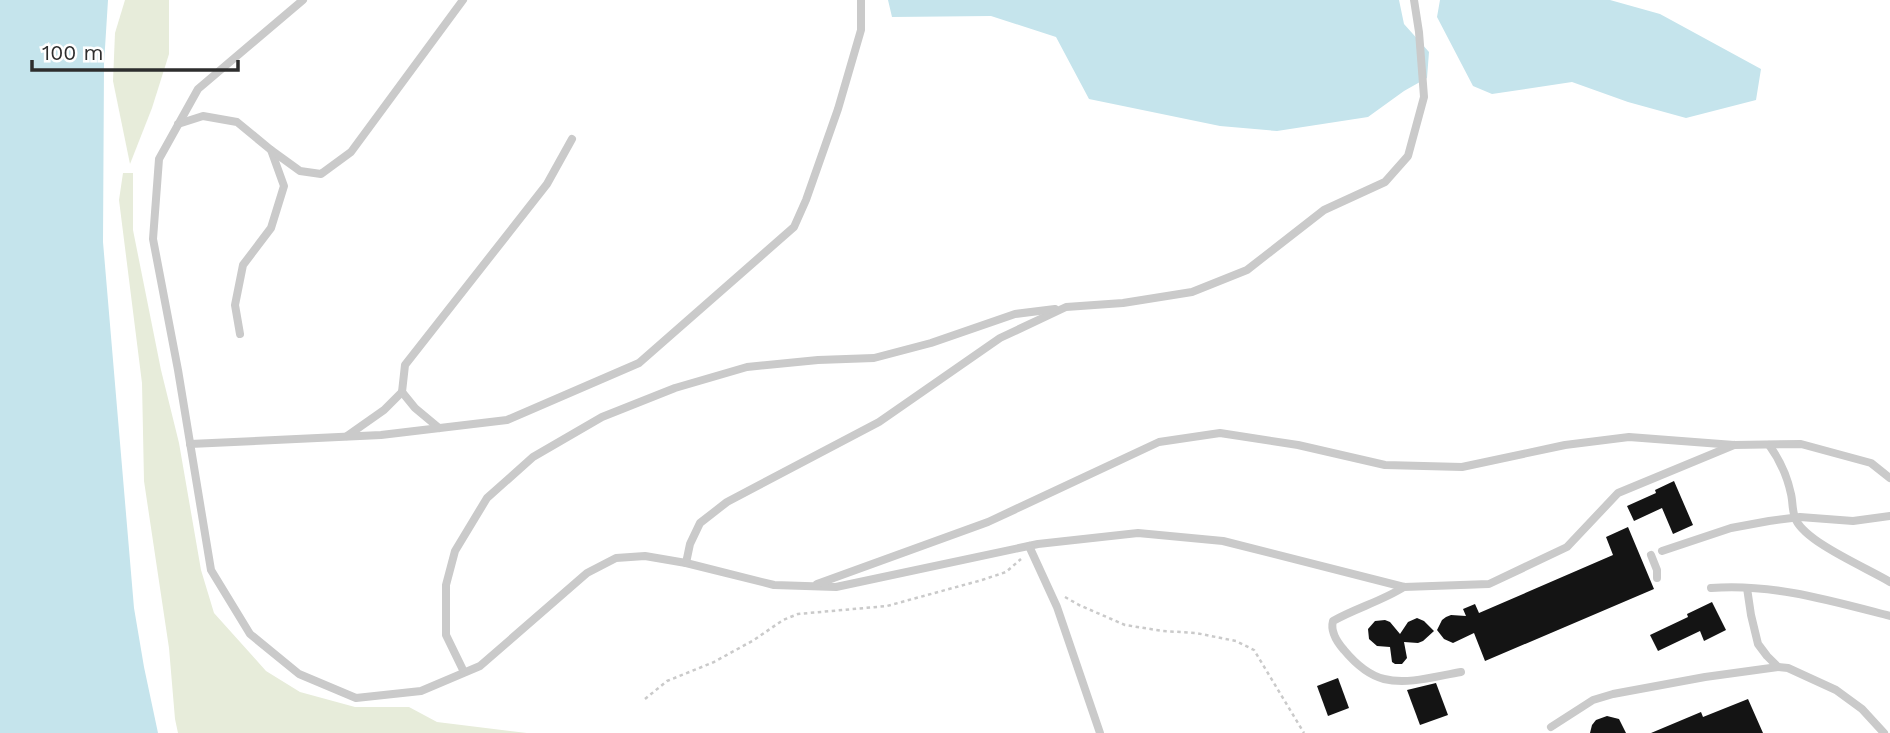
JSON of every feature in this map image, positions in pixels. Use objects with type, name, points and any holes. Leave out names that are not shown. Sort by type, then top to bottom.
[{"type":"lane","points":[[303,0],[198,89],[159,159],[153,239],[211,570],[250,635],[299,674],[356,698],[422,691],[480,666],[587,573],[615,558],[645,556],[687,563],[774,585],[836,587],[1029,546],[1138,533],[1223,541],[1404,587],[1489,584],[1567,547],[1618,493],[1734,445]]},
{"type":"lane","points":[[178,124],[203,116],[237,122],[300,171],[321,174],[351,152],[463,0]]},
{"type":"lane","points":[[190,444],[381,435],[507,420],[639,363],[794,226],[838,109],[861,30],[861,0]]},
{"type":"lane","points":[[464,672],[446,635],[446,585],[455,551],[487,498],[533,457],[602,417],[676,388],[735,370],[818,360],[874,358],[931,343],[1015,314],[1123,303],[1192,292],[1247,270],[1324,210],[1385,182],[1408,156],[1424,97],[1414,0]]},
{"type":"lane","points":[[346,437],[384,410],[402,392],[405,365],[547,184],[572,139]]},
{"type":"lane","points":[[240,334],[235,305],[243,265],[271,228],[284,186],[271,150]]},
{"type":"lane","points":[[687,563],[690,544],[699,523],[727,502],[879,422],[1000,338],[1066,307]]},
{"type":"lane","points":[[402,392],[415,408],[439,428]]},
{"type":"lane","points":[[811,586],[988,522],[1159,442],[1220,433],[1298,445],[1385,465],[1462,467],[1565,445],[1629,437],[1734,445],[1801,444],[1871,463],[1890,478]]},
{"type":"lane","points":[[1769,445],[1787,476],[1794,518],[1803,531],[1890,582]]},
{"type":"lane","points":[[1662,551],[1731,528],[1769,520],[1794,518],[1853,521],[1890,516]]},
{"type":"lane","points":[[1029,546],[1057,607],[1100,733]]},
{"type":"lane","points":[[1651,555],[1657,578]]},
{"type":"lane","points":[[1711,588],[1736,586],[1823,598],[1890,616]]},
{"type":"lane","points":[[1404,587],[1389,596],[1351,610],[1333,621],[1334,635],[1341,647],[1357,665],[1383,679],[1408,680],[1461,672]]},
{"type":"lane","points":[[1747,588],[1758,644],[1779,667]]},
{"type":"lane","points":[[1550,727],[1593,700],[1613,694],[1779,667],[1788,668],[1836,690],[1862,709],[1884,733]]},
{"type":"path","points":[[645,699],[667,681],[714,662],[783,620],[798,614],[887,606],[982,580],[1006,572],[1019,561],[1029,546]]},
{"type":"path","points":[[1048,587],[1079,605],[1125,625],[1196,633],[1236,641],[1254,650],[1304,733]]},
{"type":"green space","points":[[125,0],[169,0],[169,54],[130,164],[113,81],[115,33]]},
{"type":"green space","points":[[123,173],[133,173],[133,230],[161,370],[179,443],[201,570],[214,613],[266,671],[300,692],[355,707],[409,707],[437,722],[527,733],[178,733],[169,648],[144,481],[142,383],[119,200]]},
{"type":"water","points":[[0,0],[108,0],[104,64],[103,242],[134,608],[158,733],[0,733]]},
{"type":"water","points":[[888,0],[1399,0],[1404,24],[1429,52],[1427,78],[1368,117],[1277,131],[1220,126],[1089,99],[1056,37],[991,16],[892,17]]},
{"type":"water","points":[[1440,0],[1610,0],[1660,14],[1761,69],[1756,100],[1686,118],[1628,102],[1572,82],[1492,94],[1473,86],[1437,17]]},
{"type":"building","points":[[1674,481],[1693,525],[1673,534],[1662,508],[1634,521],[1627,506],[1656,493],[1655,490]]},
{"type":"building","points":[[1628,527],[1654,589],[1485,661],[1474,633],[1453,643],[1444,639],[1437,630],[1446,617],[1466,616],[1463,609],[1475,604],[1479,613],[1613,555],[1606,537]]},
{"type":"building","points":[[1712,602],[1726,630],[1704,641],[1700,631],[1658,651],[1650,635]]},
{"type":"building","points":[[1417,618],[1434,631],[1418,643],[1404,642],[1407,658],[1402,664],[1392,662],[1390,647],[1377,646],[1369,639],[1368,629],[1375,621],[1390,622],[1400,634],[1408,622]]},
{"type":"building","points":[[1338,678],[1349,708],[1328,716],[1317,686]]},
{"type":"building","points":[[1436,683],[1448,715],[1420,725],[1407,690]]},
{"type":"building","points":[[1748,699],[1763,733],[1651,733],[1701,712],[1703,717]]},
{"type":"building","points":[[1607,716],[1619,719],[1626,733],[1590,733],[1596,720]]}]
